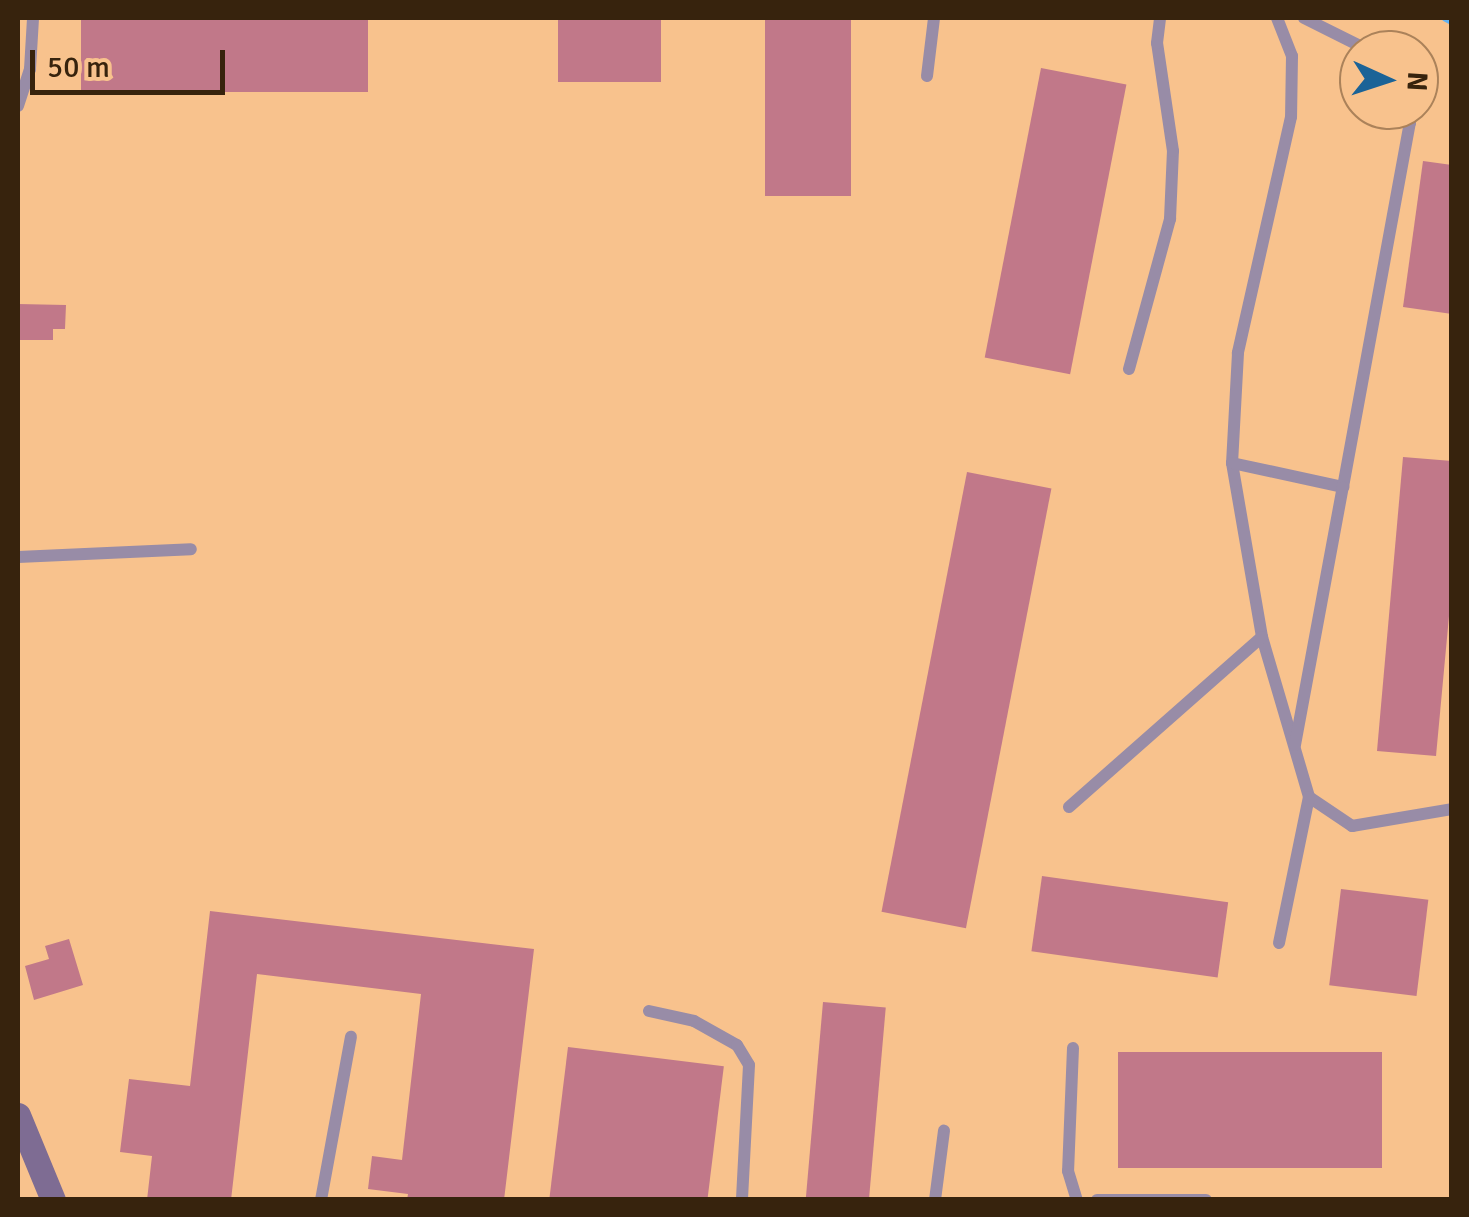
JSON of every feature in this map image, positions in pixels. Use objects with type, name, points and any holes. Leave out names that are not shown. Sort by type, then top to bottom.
[{"type":"street","points":[[18,1115],[26,1160],[53,1200]]},
{"type":"lane","points":[[18,106],[30,69],[34,18]]},
{"type":"lane","points":[[927,76],[934,18]]},
{"type":"lane","points":[[1130,369],[1170,219],[1173,151],[1157,43],[1160,18]]},
{"type":"lane","points":[[1277,18],[1292,56],[1290,118],[1238,353],[1232,463],[1262,637],[1309,797],[1279,943]]},
{"type":"lane","points":[[1304,18],[1339,36]]},
{"type":"lane","points":[[1295,748],[1409,130]]},
{"type":"lane","points":[[1232,463],[1344,487]]},
{"type":"lane","points":[[18,557],[191,549]]},
{"type":"lane","points":[[1069,807],[1262,637]]},
{"type":"lane","points":[[1309,797],[1352,826],[1452,809]]},
{"type":"lane","points":[[649,1011],[694,1021],[737,1044],[749,1064],[742,1200]]},
{"type":"lane","points":[[322,1200],[351,1037]]},
{"type":"lane","points":[[1073,1048],[1068,1171],[1077,1200]]},
{"type":"lane","points":[[935,1200],[944,1131]]},
{"type":"lane","points":[[1098,1200],[1206,1200]]},
{"type":"building","points":[[81,18],[368,18],[368,92],[81,92]]},
{"type":"building","points":[[558,18],[661,18],[661,82],[558,82]]},
{"type":"building","points":[[765,18],[851,18],[851,196],[765,196]]},
{"type":"building","points":[[1041,68],[1126,85],[1070,374],[985,358]]},
{"type":"building","points":[[1423,161],[1452,165],[1452,314],[1403,307]]},
{"type":"building","points":[[18,304],[66,305],[65,329],[53,329],[53,340],[18,340]]},
{"type":"building","points":[[1403,457],[1452,461],[1452,584],[1436,756],[1377,751]]},
{"type":"building","points":[[967,472],[1051,488],[966,928],[882,912]]},
{"type":"building","points":[[1042,876],[1228,902],[1218,977],[1031,951]]},
{"type":"building","points":[[1341,889],[1428,900],[1417,996],[1329,985]]},
{"type":"building","points":[[210,911],[534,949],[504,1200],[407,1200],[408,1194],[368,1189],[372,1156],[402,1160],[421,994],[257,974],[231,1200],[147,1200],[152,1156],[120,1152],[129,1079],[190,1086]]},
{"type":"building","points":[[69,939],[83,985],[34,1000],[25,966],[49,959],[45,946]]},
{"type":"building","points":[[823,1002],[886,1007],[869,1200],[806,1200]]},
{"type":"building","points":[[568,1047],[724,1066],[707,1200],[549,1200]]},
{"type":"building","points":[[1118,1052],[1382,1052],[1382,1168],[1118,1168]]},
{"type":"waterway","points":[[1446,18],[1452,21]]}]
